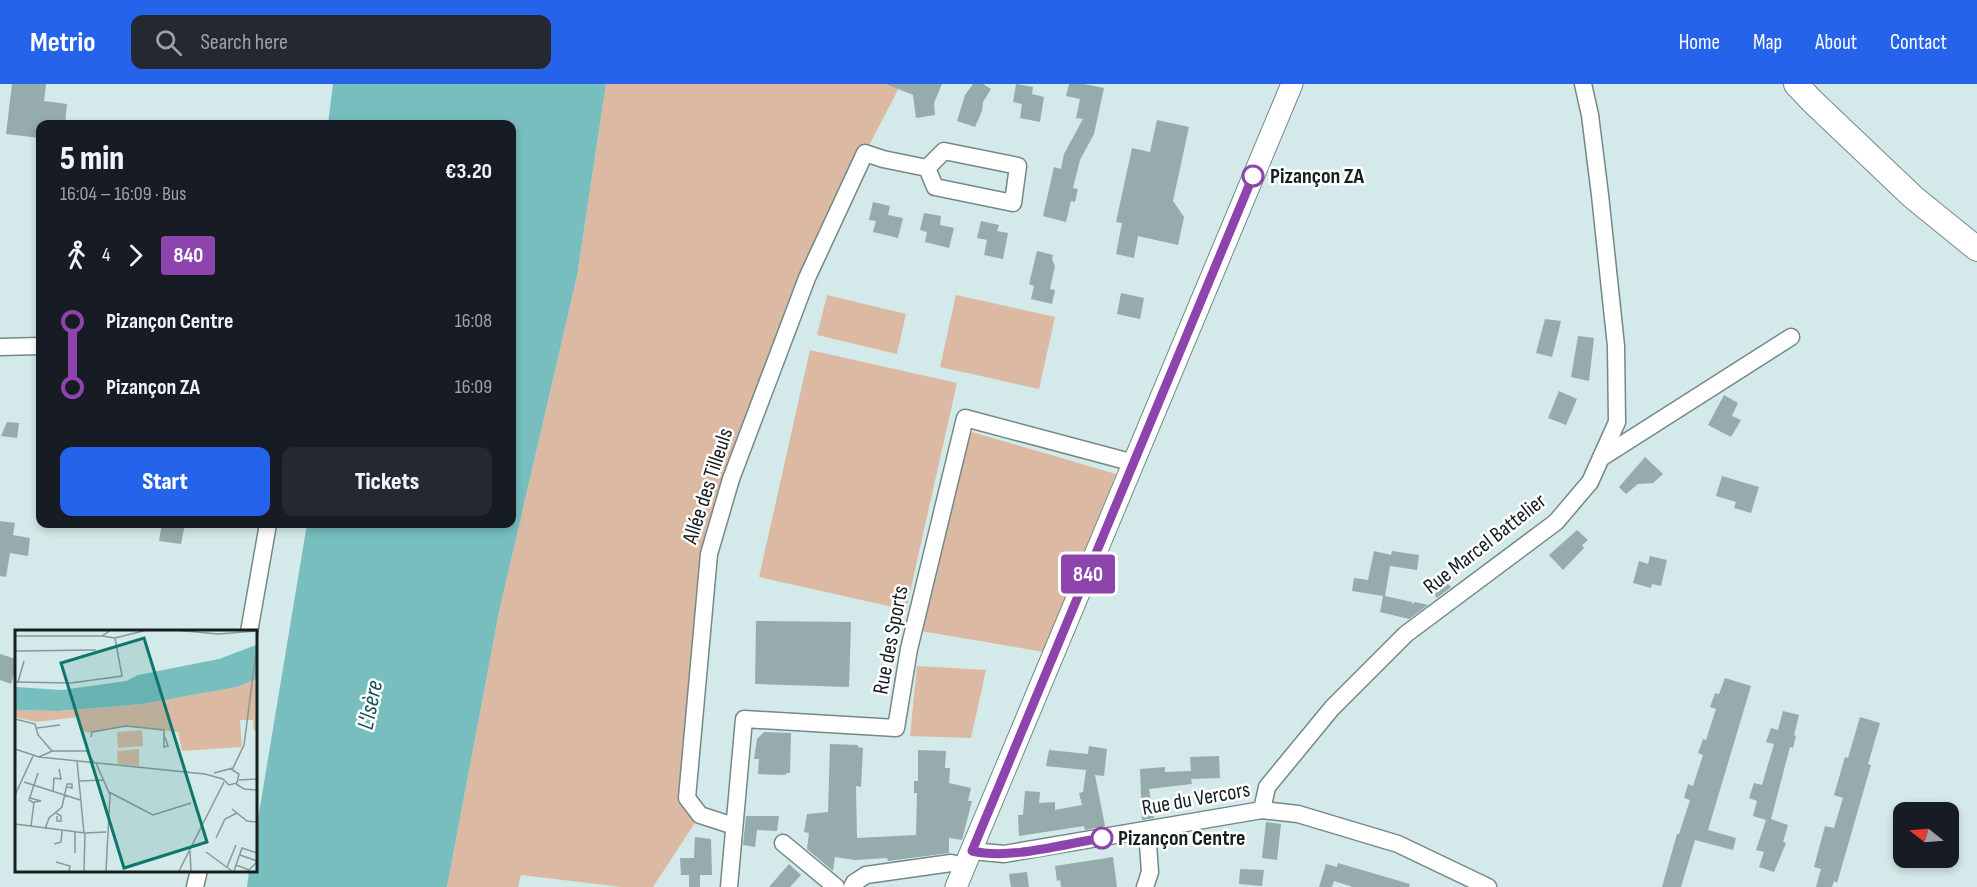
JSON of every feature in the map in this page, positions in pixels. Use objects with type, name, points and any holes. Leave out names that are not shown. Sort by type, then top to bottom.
[{"type":"highway","points":[[1796,84],[1812,102],[1913,197],[1976,247]]},
{"type":"main road","points":[[956,887],[1292,84]]},
{"type":"street","name":"Rue Marcel Battelier","points":[[1262,810],[1267,787],[1332,708],[1406,634],[1556,522],[1590,482],[1617,422],[1616,346],[1590,116],[1583,84]]},
{"type":"street","points":[[944,152],[1018,166],[1013,202],[935,187],[927,168],[944,152]]},
{"type":"street","name":"Allée des Tilleuls","points":[[734,826],[700,815],[687,798],[709,554],[731,479],[807,278],[865,153],[927,168]]},
{"type":"street","points":[[1600,459],[1791,337]]},
{"type":"street","points":[[0,347],[36,346]]},
{"type":"street","name":"Rue des Sports","points":[[729,887],[744,719],[896,728],[909,649],[965,418],[1134,463]]},
{"type":"street","points":[[249,630],[267,528]]},
{"type":"street","name":"Rue du Vercors","points":[[852,887],[866,875],[951,863],[984,854],[1004,854],[1147,831],[1262,810],[1298,814],[1398,844],[1488,887]]},
{"type":"street","points":[[1145,887],[1150,872],[1147,831]]},
{"type":"street","points":[[783,843],[836,887]]},
{"type":"street","points":[[195,887],[199,872]]},
{"type":"shaded area","points":[[606,84],[901,84],[865,153],[811,270],[709,554],[687,797],[700,815],[653,887],[621,887],[521,875],[518,887],[447,887],[499,612],[577,276]]},
{"type":"shaded area","points":[[827,295],[906,314],[897,354],[817,335]]},
{"type":"shaded area","points":[[956,295],[1055,317],[1039,389],[940,367]]},
{"type":"shaded area","points":[[810,350],[957,383],[906,610],[759,577]]},
{"type":"shaded area","points":[[972,432],[1116,474],[1044,652],[921,631],[962,441]]},
{"type":"shaded area","points":[[917,666],[986,670],[971,738],[910,736]]},
{"type":"water","name":"L'Isère","points":[[333,84],[606,84],[577,276],[499,612],[447,887],[247,887],[249,872],[256,872],[256,831],[306,528],[516,528],[516,120],[328,120]]},
{"type":"building","points":[[12,84],[46,84],[44,101],[67,104],[65,120],[36,120],[36,138],[6,134]]},
{"type":"building","points":[[886,84],[942,84],[934,103],[935,115],[916,118],[913,95]]},
{"type":"building","points":[[973,84],[983,84],[991,89],[983,102],[975,127],[957,121],[965,95]]},
{"type":"building","points":[[1016,84],[1033,87],[1032,94],[1044,97],[1040,122],[1020,118],[1022,104],[1013,102]]},
{"type":"building","points":[[1069,84],[1104,88],[1094,134],[1080,160],[1073,188],[1078,189],[1075,202],[1071,201],[1066,222],[1043,216],[1054,167],[1061,169],[1064,154],[1083,119],[1076,118],[1080,99],[1066,96]]},
{"type":"building","points":[[1157,120],[1189,127],[1173,201],[1184,217],[1178,245],[1138,236],[1134,258],[1116,254],[1122,223],[1116,222],[1132,148],[1150,152]]},
{"type":"building","points":[[873,202],[890,206],[888,215],[903,218],[898,238],[873,232],[876,221],[869,220]]},
{"type":"building","points":[[924,213],[941,216],[940,225],[954,228],[949,248],[925,242],[927,232],[920,230]]},
{"type":"building","points":[[981,221],[999,225],[997,231],[1008,233],[1003,259],[984,255],[987,240],[977,238]]},
{"type":"building","points":[[1037,251],[1053,255],[1055,266],[1050,289],[1055,290],[1052,304],[1031,299],[1034,286],[1029,284]]},
{"type":"building","points":[[1121,293],[1144,298],[1140,319],[1117,314]]},
{"type":"building","points":[[1545,319],[1561,321],[1552,357],[1536,353]]},
{"type":"building","points":[[1578,336],[1594,338],[1589,381],[1571,377]]},
{"type":"building","points":[[1559,391],[1577,399],[1566,425],[1548,418]]},
{"type":"building","points":[[1724,395],[1738,403],[1732,416],[1741,420],[1731,437],[1708,425]]},
{"type":"building","points":[[7,422],[19,423],[17,438],[1,436]]},
{"type":"building","points":[[1645,457],[1663,474],[1653,483],[1638,484],[1626,494],[1619,487]]},
{"type":"building","points":[[1722,476],[1759,487],[1751,513],[1734,508],[1736,502],[1716,496]]},
{"type":"building","points":[[0,521],[15,523],[13,535],[30,538],[28,556],[10,553],[6,577],[0,576]]},
{"type":"building","points":[[161,528],[184,528],[181,544],[159,541]]},
{"type":"building","points":[[1577,530],[1588,540],[1582,545],[1584,548],[1563,570],[1549,555]]},
{"type":"building","points":[[1374,551],[1391,555],[1392,551],[1419,555],[1417,570],[1390,566],[1385,596],[1412,602],[1412,604],[1415,602],[1428,605],[1409,619],[1380,612],[1383,596],[1352,591],[1354,578],[1368,580]]},
{"type":"building","points":[[1650,556],[1667,560],[1661,586],[1652,584],[1651,588],[1633,583],[1639,561],[1648,564]]},
{"type":"building","points":[[1446,582],[1451,587],[1437,598],[1432,591]]},
{"type":"building","points":[[756,621],[851,622],[849,687],[755,684]]},
{"type":"building","points":[[0,654],[15,659],[15,671],[11,684],[0,680]]},
{"type":"building","points":[[1725,678],[1751,686],[1708,830],[1736,838],[1733,850],[1695,840],[1681,887],[1662,887],[1677,834],[1679,834],[1690,800],[1684,798],[1688,784],[1693,786],[1703,755],[1698,753],[1703,739],[1706,740],[1716,709],[1710,707],[1715,693],[1719,694]]},
{"type":"building","points":[[1783,711],[1799,715],[1793,748],[1790,747],[1771,819],[1788,825],[1783,842],[1786,843],[1774,872],[1759,867],[1764,852],[1756,850],[1766,820],[1753,816],[1757,801],[1749,798],[1754,783],[1762,785],[1774,744],[1766,742],[1771,728],[1778,730]]},
{"type":"building","points":[[1860,717],[1880,723],[1868,764],[1871,765],[1837,883],[1834,881],[1832,887],[1816,887],[1821,869],[1814,867],[1825,826],[1834,828],[1843,798],[1834,795]]},
{"type":"building","points":[[764,732],[791,733],[790,773],[786,775],[758,774],[759,759],[754,759],[757,739]]},
{"type":"building","points":[[830,744],[858,745],[863,748],[861,787],[856,786],[857,838],[916,835],[917,793],[914,793],[914,781],[918,781],[918,750],[946,751],[945,768],[950,768],[949,783],[971,788],[968,801],[972,801],[962,840],[949,838],[949,853],[888,861],[887,858],[855,860],[835,857],[833,871],[807,849],[809,833],[804,832],[807,814],[828,812]]},
{"type":"building","points":[[1089,746],[1107,749],[1104,776],[1095,775],[1105,826],[1085,830],[1084,826],[1019,836],[1018,815],[1023,815],[1025,791],[1040,792],[1039,803],[1055,802],[1055,810],[1082,805],[1079,793],[1083,792],[1086,770],[1046,766],[1049,750],[1088,754]]},
{"type":"building","points":[[1219,756],[1220,778],[1191,779],[1192,784],[1149,789],[1154,818],[1142,820],[1140,769],[1165,767],[1165,772],[1191,771],[1190,757]]},
{"type":"building","points":[[746,816],[779,816],[777,831],[757,830],[755,847],[743,845]]},
{"type":"building","points":[[1266,822],[1281,824],[1277,860],[1262,858]]},
{"type":"building","points":[[695,837],[711,839],[712,875],[700,875],[700,887],[689,887],[689,875],[681,875],[680,858],[694,858]]},
{"type":"building","points":[[1113,857],[1117,887],[1061,887],[1060,880],[1057,881],[1055,866]]},
{"type":"building","points":[[1338,863],[1410,884],[1409,887],[1353,887],[1334,881],[1332,887],[1319,887],[1326,864],[1337,867]]},
{"type":"building","points":[[789,864],[801,875],[790,887],[769,887]]},
{"type":"building","points":[[1240,869],[1264,870],[1262,886],[1239,884]]},
{"type":"building","points":[[1027,872],[1029,887],[1011,887],[1009,874]]},
{"type":"bus line","name":"840","points":[[1102,838],[1004,854],[984,854],[972,851],[1253,176]]},
{"type":"place","name":"Pizançon ZA","points":[[1253,176]]},
{"type":"place","name":"Pizançon Centre","points":[[1102,838]]}]
